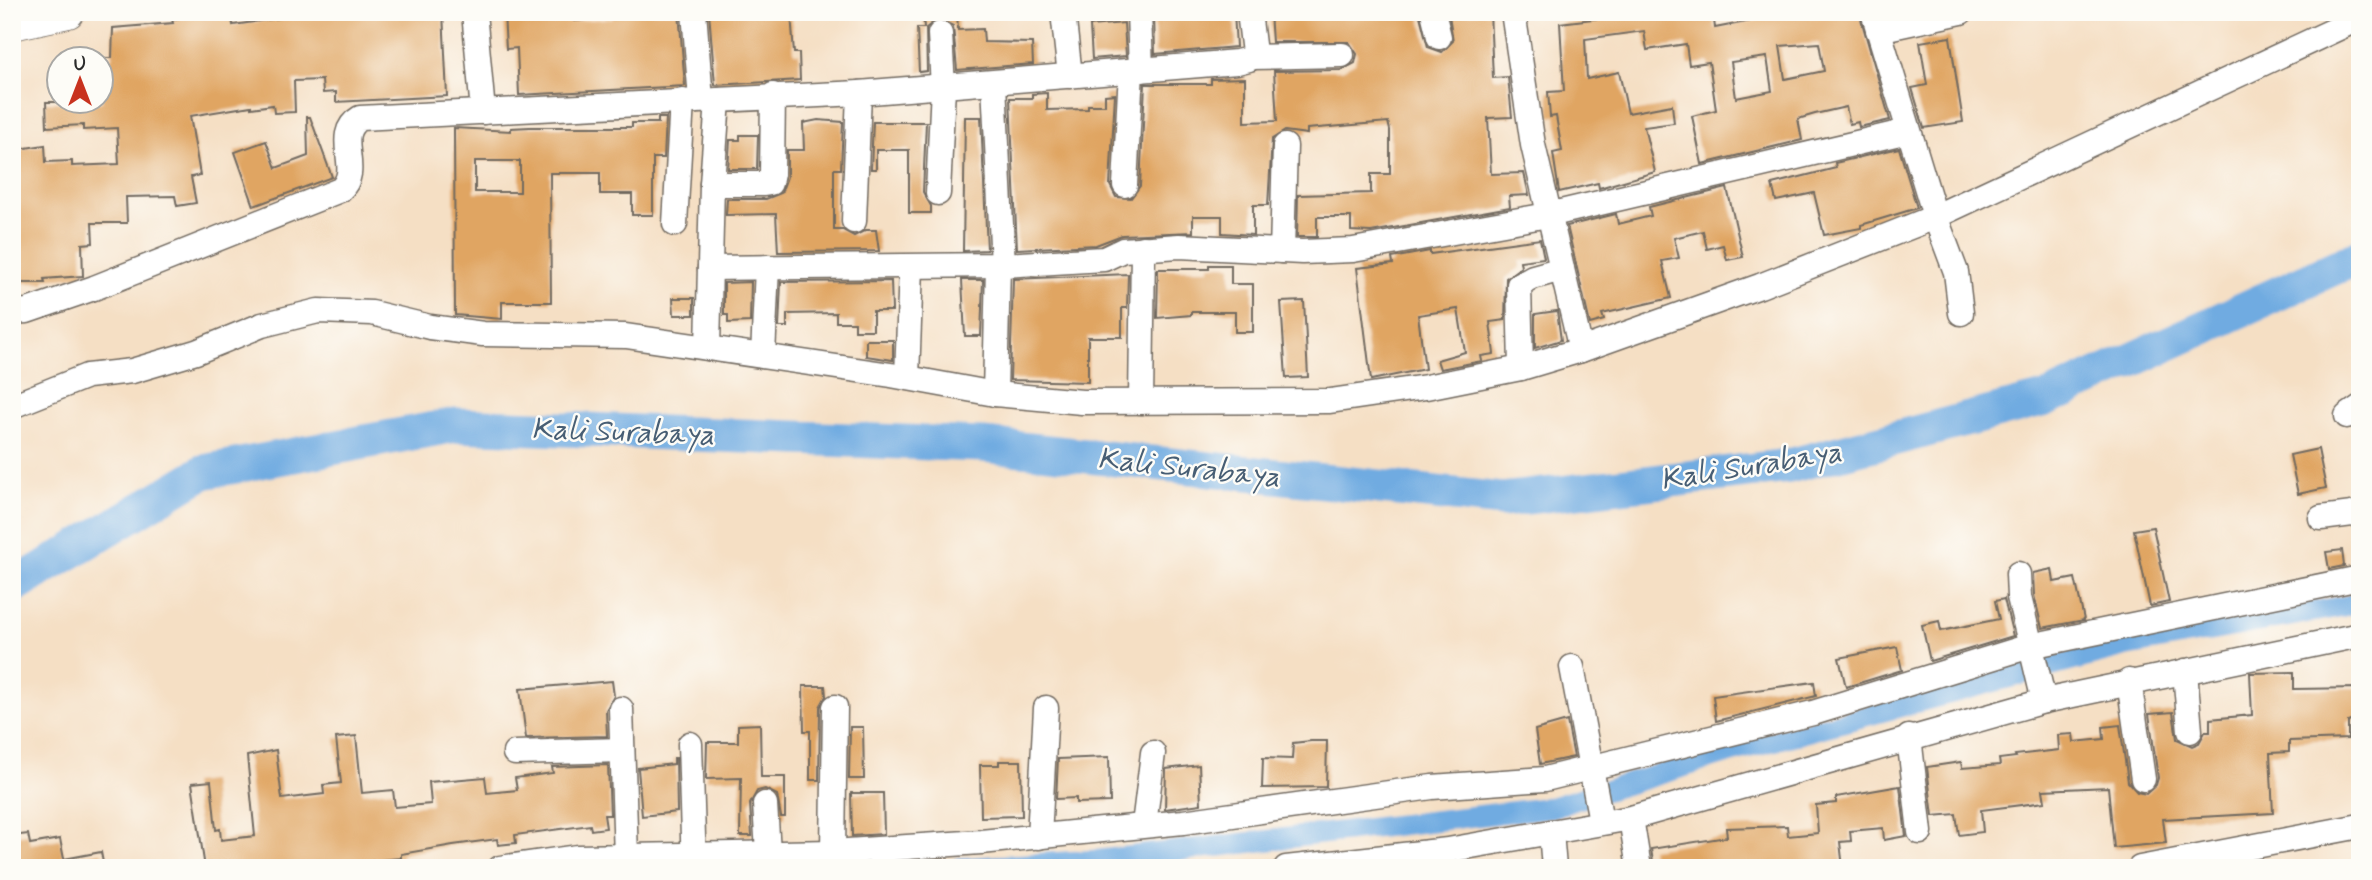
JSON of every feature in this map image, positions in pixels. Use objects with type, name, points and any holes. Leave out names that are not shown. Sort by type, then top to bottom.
[{"type":"main road","points":[[12,24],[68,12]]},
{"type":"street","points":[[474,12],[483,112]]},
{"type":"street","points":[[694,12],[700,100],[712,184],[708,348]]},
{"type":"street","points":[[1063,12],[1070,76]]},
{"type":"street","points":[[1125,185],[1139,12]]},
{"type":"street","points":[[1249,12],[1252,57]]},
{"type":"street","points":[[1433,12],[1439,37]]},
{"type":"street","points":[[1513,12],[1533,145],[1581,350]]},
{"type":"street","points":[[1961,12],[1875,21],[1935,216],[1956,272],[1961,313]]},
{"type":"street","points":[[12,406],[87,376],[132,371],[196,352],[262,325],[318,311],[372,313],[430,327],[483,334],[626,337],[907,377],[995,394],[1082,402],[1330,401],[1426,387],[1521,368],[1661,324],[1935,216],[2360,18]]},
{"type":"street","points":[[938,193],[943,87],[940,34]]},
{"type":"street","points":[[12,312],[27,311],[94,288],[340,190],[345,186],[350,172],[346,132],[351,124],[360,118],[388,114],[483,112],[773,95],[859,93],[1237,62],[1252,57],[1342,55]]},
{"type":"street","points":[[994,84],[1000,265],[995,394]]},
{"type":"street","points":[[854,221],[859,93]]},
{"type":"street","points":[[712,184],[770,183],[773,95]]},
{"type":"street","points":[[675,224],[700,100]]},
{"type":"street","points":[[710,268],[1000,265],[1104,259],[1123,250],[1179,246],[1282,251],[1372,248],[1548,215],[1908,131]]},
{"type":"street","points":[[1282,251],[1285,146]]},
{"type":"street","points":[[1141,402],[1143,248]]},
{"type":"street","points":[[763,356],[767,267]]},
{"type":"street","points":[[907,377],[911,267]]},
{"type":"street","points":[[1521,368],[1519,285],[1533,277],[1562,269]]},
{"type":"street","points":[[2321,518],[2360,513]]},
{"type":"street","points":[[2018,574],[2017,586],[2042,692]]},
{"type":"street","points":[[500,868],[579,857],[694,860],[768,852],[833,852],[1039,837],[1432,787],[1591,773],[1813,713],[2031,649],[2360,578]]},
{"type":"street","points":[[1286,868],[1448,850],[1551,832],[1599,816],[1631,818],[1909,737],[2042,692],[2185,671],[2360,635]]},
{"type":"street","points":[[1572,667],[1599,816]]},
{"type":"street","points":[[2185,671],[2190,731]]},
{"type":"street","points":[[2129,681],[2143,779]]},
{"type":"street","points":[[833,852],[835,707]]},
{"type":"street","points":[[1039,837],[1045,708]]},
{"type":"street","points":[[621,709],[626,857]]},
{"type":"street","points":[[1909,737],[1920,832]]},
{"type":"street","points":[[690,744],[694,860]]},
{"type":"street","points":[[515,753],[622,750]]},
{"type":"street","points":[[1144,825],[1153,753]]},
{"type":"street","points":[[765,804],[768,852]]},
{"type":"street","points":[[1631,818],[1639,868]]},
{"type":"street","points":[[2140,868],[2360,826]]},
{"type":"street","points":[[1551,832],[1554,868]]},
{"type":"building","points":[[231,12],[233,25],[281,18],[280,12],[443,12],[447,96],[336,102],[336,92],[323,93],[322,80],[294,81],[295,112],[274,113],[273,105],[190,116],[200,175],[191,177],[196,203],[177,206],[175,196],[126,197],[127,223],[92,223],[93,243],[82,244],[83,276],[44,279],[45,283],[12,283],[12,150],[45,145],[46,162],[72,161],[72,166],[119,164],[117,128],[83,130],[83,125],[47,127],[47,116],[116,116],[116,46],[112,46],[113,28],[173,23],[172,19]]},
{"type":"building","points":[[504,12],[574,12],[574,21],[613,18],[612,12],[679,12],[685,86],[519,95],[517,48],[506,49]]},
{"type":"building","points":[[709,12],[791,14],[794,53],[799,53],[800,80],[715,85]]},
{"type":"building","points":[[923,12],[957,12],[958,30],[983,29],[984,42],[1032,43],[1033,64],[957,70],[953,26],[938,19],[926,28],[927,71],[919,72],[917,28],[924,28]]},
{"type":"building","points":[[1154,12],[1234,12],[1236,47],[1155,54]]},
{"type":"building","points":[[1270,12],[1419,12],[1428,47],[1442,52],[1453,41],[1449,15],[1490,12],[1493,78],[1508,77],[1512,117],[1488,118],[1491,174],[1524,173],[1529,195],[1509,196],[1510,207],[1371,232],[1351,231],[1351,217],[1317,217],[1317,237],[1297,237],[1298,195],[1371,193],[1371,174],[1390,174],[1390,130],[1388,122],[1307,129],[1307,134],[1285,131],[1272,139],[1268,205],[1253,205],[1253,235],[1222,233],[1222,216],[1193,216],[1193,232],[1122,235],[1096,245],[1017,249],[1010,98],[1032,98],[1032,94],[1047,93],[1047,110],[1088,109],[1088,105],[1105,105],[1105,95],[1115,94],[1110,185],[1116,197],[1131,198],[1140,186],[1145,84],[1211,84],[1211,79],[1245,78],[1245,122],[1277,121],[1274,71],[1342,70],[1355,63],[1357,54],[1349,42],[1272,42]]},
{"type":"building","points":[[1601,12],[1713,12],[1715,28],[1797,12],[1810,12],[1810,17],[1859,12],[1890,120],[1859,127],[1858,122],[1850,124],[1846,107],[1815,114],[1798,119],[1802,140],[1702,164],[1692,116],[1716,110],[1709,62],[1689,65],[1686,44],[1647,50],[1644,31],[1585,39],[1587,79],[1619,72],[1628,113],[1672,105],[1674,123],[1644,127],[1655,172],[1599,188],[1598,183],[1559,192],[1553,153],[1562,151],[1556,116],[1550,117],[1548,92],[1564,91],[1560,23],[1602,18]],"holes":[[[1819,43],[1824,71],[1785,79],[1780,46]],[[1767,57],[1772,91],[1736,98],[1731,62]]]},
{"type":"building","points":[[1124,23],[1126,56],[1092,59],[1090,26]]},
{"type":"building","points":[[1950,37],[1963,122],[1924,128],[1912,88],[1927,85],[1920,42]]},
{"type":"building","points":[[307,117],[310,117],[332,177],[254,206],[235,152],[266,141],[276,168],[308,156]]},
{"type":"building","points":[[965,117],[981,117],[987,250],[963,251]]},
{"type":"building","points":[[658,118],[666,118],[664,158],[653,158],[653,215],[632,215],[632,194],[600,194],[600,173],[550,173],[551,302],[502,302],[502,319],[455,315],[454,128],[511,131],[511,128],[632,127],[632,123],[658,123]],"holes":[[[475,161],[520,161],[520,192],[475,192]]]},
{"type":"building","points":[[818,120],[843,122],[841,169],[834,169],[834,230],[843,230],[854,236],[866,230],[876,230],[879,251],[778,252],[776,214],[726,215],[727,199],[766,199],[781,193],[787,177],[787,150],[804,150],[803,123]]},
{"type":"building","points":[[873,122],[926,122],[923,192],[931,206],[931,213],[909,213],[909,150],[876,150],[876,169],[871,169]]},
{"type":"building","points":[[740,135],[758,135],[757,169],[728,169],[730,140],[740,140]]},
{"type":"building","points":[[1899,148],[1917,208],[1861,225],[1861,228],[1824,235],[1814,193],[1776,201],[1772,184],[1836,168],[1835,163]]},
{"type":"building","points":[[1727,188],[1743,257],[1727,260],[1723,245],[1707,249],[1703,231],[1674,238],[1679,258],[1662,261],[1671,298],[1602,314],[1604,320],[1590,324],[1567,226],[1616,214],[1618,224],[1651,216],[1649,207]]},
{"type":"building","points":[[1540,239],[1544,258],[1520,261],[1521,267],[1506,278],[1505,320],[1490,322],[1494,354],[1481,356],[1482,361],[1440,369],[1437,360],[1465,352],[1458,309],[1418,315],[1425,369],[1371,380],[1357,268],[1393,264],[1392,258],[1430,251],[1430,254]]},
{"type":"building","points":[[1209,265],[1231,265],[1231,284],[1253,284],[1253,332],[1235,332],[1235,312],[1191,312],[1191,315],[1157,318],[1158,269],[1209,269]]},
{"type":"building","points":[[1128,274],[1127,308],[1122,308],[1122,337],[1088,337],[1088,382],[1010,380],[1013,279]]},
{"type":"building","points":[[962,280],[983,280],[981,336],[965,336]]},
{"type":"building","points":[[891,281],[892,311],[873,311],[873,330],[855,330],[855,322],[836,322],[836,313],[787,314],[787,327],[779,327],[781,282]]},
{"type":"building","points":[[751,282],[750,322],[728,323],[728,315],[724,315],[724,283]]},
{"type":"building","points":[[673,298],[694,298],[694,315],[674,315]]},
{"type":"building","points":[[1304,301],[1308,377],[1286,378],[1281,302]]},
{"type":"building","points":[[1557,311],[1561,340],[1535,348],[1535,314]]},
{"type":"building","points":[[866,340],[893,340],[893,360],[866,356]]},
{"type":"building","points":[[2318,449],[2326,488],[2298,494],[2290,455]]},
{"type":"building","points":[[2153,527],[2169,602],[2150,606],[2134,530]]},
{"type":"building","points":[[2342,550],[2344,566],[2329,569],[2326,552]]},
{"type":"building","points":[[2052,569],[2054,582],[2075,578],[2084,620],[2042,628],[2034,595],[2033,573]]},
{"type":"building","points":[[2004,599],[2013,636],[1930,661],[1922,625],[1939,621],[1941,631],[1999,619],[1995,601]]},
{"type":"building","points":[[1897,647],[1902,670],[1846,687],[1839,658]]},
{"type":"building","points":[[2294,672],[2294,689],[2360,688],[2360,717],[2348,722],[2348,739],[2289,741],[2289,752],[2270,753],[2273,813],[2163,819],[2166,843],[2114,848],[2108,787],[2043,790],[2045,802],[1981,810],[1983,832],[1959,835],[1956,814],[1933,816],[1927,767],[1961,762],[1962,768],[2000,765],[1999,759],[2059,750],[2058,735],[2073,734],[2074,742],[2104,739],[2103,727],[2120,725],[2128,782],[2137,792],[2146,794],[2156,785],[2158,778],[2149,714],[2173,712],[2177,739],[2192,746],[2199,743],[2205,732],[2210,732],[2210,719],[2252,715],[2250,673]]},
{"type":"building","points":[[612,681],[614,696],[606,710],[607,736],[526,738],[520,689]]},
{"type":"building","points":[[1814,682],[1816,696],[1716,721],[1713,696]]},
{"type":"building","points":[[803,686],[825,686],[826,696],[820,707],[819,780],[810,780],[810,731],[804,731]]},
{"type":"building","points":[[1567,721],[1574,757],[1540,764],[1535,730]]},
{"type":"building","points":[[760,724],[761,777],[785,777],[785,817],[781,817],[777,795],[765,789],[757,791],[750,804],[752,836],[740,836],[741,778],[706,779],[707,742],[738,742],[738,725]]},
{"type":"building","points":[[850,727],[863,727],[864,779],[849,779]]},
{"type":"building","points":[[356,736],[362,793],[393,790],[395,807],[431,804],[429,782],[485,777],[487,793],[517,790],[515,778],[553,773],[552,767],[608,765],[610,815],[604,815],[606,828],[591,830],[590,825],[515,835],[516,843],[498,845],[497,839],[401,854],[401,858],[205,868],[192,783],[211,781],[216,830],[220,829],[221,840],[255,836],[247,756],[276,750],[282,799],[324,794],[323,785],[341,783],[336,738]]},
{"type":"building","points":[[1327,741],[1326,787],[1262,788],[1263,758],[1292,759],[1293,743]]},
{"type":"building","points":[[1109,757],[1110,802],[1076,803],[1076,798],[1056,799],[1058,759]]},
{"type":"building","points":[[674,758],[677,812],[642,816],[638,768],[674,764]]},
{"type":"building","points":[[999,761],[1021,761],[1022,816],[981,817],[980,765],[999,765]]},
{"type":"building","points":[[1199,765],[1201,804],[1165,809],[1166,769]]},
{"type":"building","points":[[1900,786],[1906,836],[1884,840],[1883,828],[1850,831],[1851,841],[1840,842],[1843,868],[1654,868],[1651,849],[1727,837],[1726,828],[1787,826],[1788,836],[1818,833],[1816,805],[1836,803],[1836,797]]},
{"type":"building","points":[[851,793],[883,793],[884,834],[852,836]]},
{"type":"building","points":[[28,834],[30,844],[60,839],[64,859],[101,852],[104,868],[14,868],[12,836]]},
{"type":"waterway","name":"Kali Surabaya","points":[[12,587],[203,472],[456,425],[983,445],[1502,500],[1789,466],[2049,398],[2360,256]]},
{"type":"waterway","points":[[959,868],[1100,860],[1552,807],[1742,749],[2124,647],[2360,603]]}]
